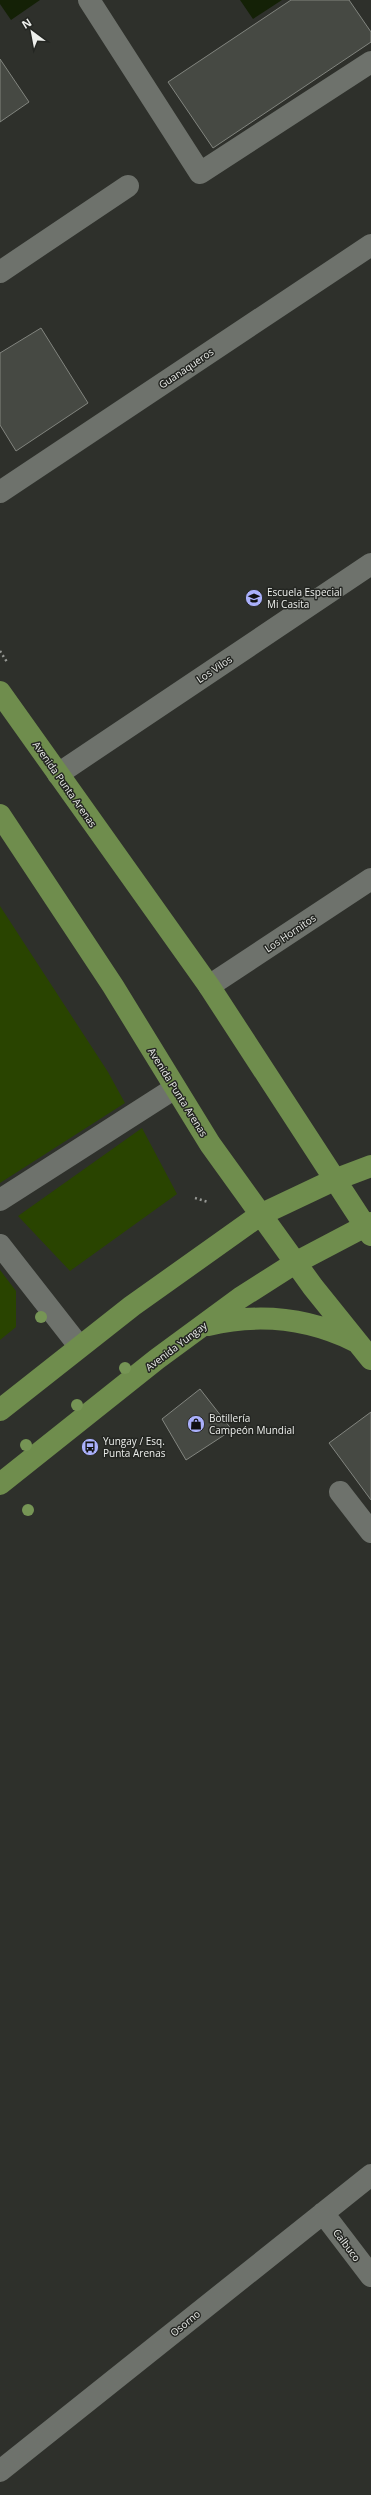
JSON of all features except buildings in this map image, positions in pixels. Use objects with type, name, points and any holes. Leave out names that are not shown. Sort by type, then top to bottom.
[{"type":"main road","name":"Avenida Punta Arenas","points":[[0,692],[209,986],[334,1180],[369,1228]]},
{"type":"main road","name":"Avenida Punta Arenas","points":[[0,815],[84,941],[210,1144],[295,1263],[365,1351]]},
{"type":"main road","points":[[0,1410],[79,1346],[132,1306],[260,1215],[334,1180],[371,1166]]},
{"type":"main road","name":"Avenida Yungay","points":[[0,1484],[201,1327],[295,1263],[369,1228]]},
{"type":"main road","points":[[201,1327],[246,1318],[276,1318],[329,1330],[365,1351]]},
{"type":"street","points":[[89,0],[200,173],[371,62]]},
{"type":"street","points":[[0,272],[128,186]]},
{"type":"street","name":"Guanaqueros","points":[[0,492],[371,245]]},
{"type":"street","name":"Los Vilos","points":[[58,774],[371,564]]},
{"type":"street","name":"Los Hornitos","points":[[209,986],[371,879]]},
{"type":"street","points":[[0,1200],[175,1088]]},
{"type":"street","points":[[0,1245],[79,1346]]},
{"type":"street","points":[[340,1492],[371,1532]]},
{"type":"street","name":"Osorno","points":[[0,2471],[371,2175]]},
{"type":"street","name":"Calbuco","points":[[323,2213],[371,2276]]},
{"type":"path","points":[[195,1198],[208,1202]]},
{"type":"green space","points":[[0,906],[108,1072],[125,1103],[0,1183]]},
{"type":"green space","points":[[142,1128],[177,1194],[70,1271],[18,1216]]},
{"type":"green space","points":[[0,1270],[16,1291],[16,1327],[0,1340]]},
{"type":"shaded area","points":[[0,0],[40,0],[11,20],[0,4]]},
{"type":"shaded area","points":[[240,0],[282,0],[253,19]]},
{"type":"place","name":"Escuela Especial Mi Casita","points":[[254,598]]},
{"type":"place","name":"Botillería Campeón Mundial","points":[[196,1424]]},
{"type":"place","name":"Yungay / Esq. Punta Arenas","points":[[90,1447]]}]
